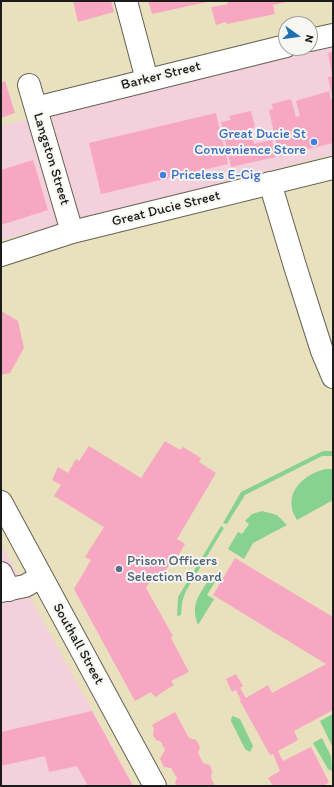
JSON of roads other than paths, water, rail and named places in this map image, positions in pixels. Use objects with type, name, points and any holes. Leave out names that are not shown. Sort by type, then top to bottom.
[{"type":"main road","points":[[126,1],[147,80]]},
{"type":"main road","points":[[318,38],[333,35]]},
{"type":"main road","name":"Barker Street","points":[[36,108],[278,48]]},
{"type":"main road","name":"Langston Street","points":[[29,85],[72,232]]},
{"type":"main road","name":"Great Ducie Street","points":[[1,256],[72,232],[333,168]]},
{"type":"main road","points":[[270,183],[322,351],[333,377]]},
{"type":"main road","name":"Southall Street","points":[[1,502],[155,786]]},
{"type":"main road","points":[[4,585],[25,586],[41,577]]},
{"type":"place","name":"Great Ducie St Convenience Store","points":[[314,142]]},
{"type":"place","name":"Priceless E-Cig","points":[[163,175]]},
{"type":"place","name":"Prison Officers Selection Board","points":[[119,569]]}]
